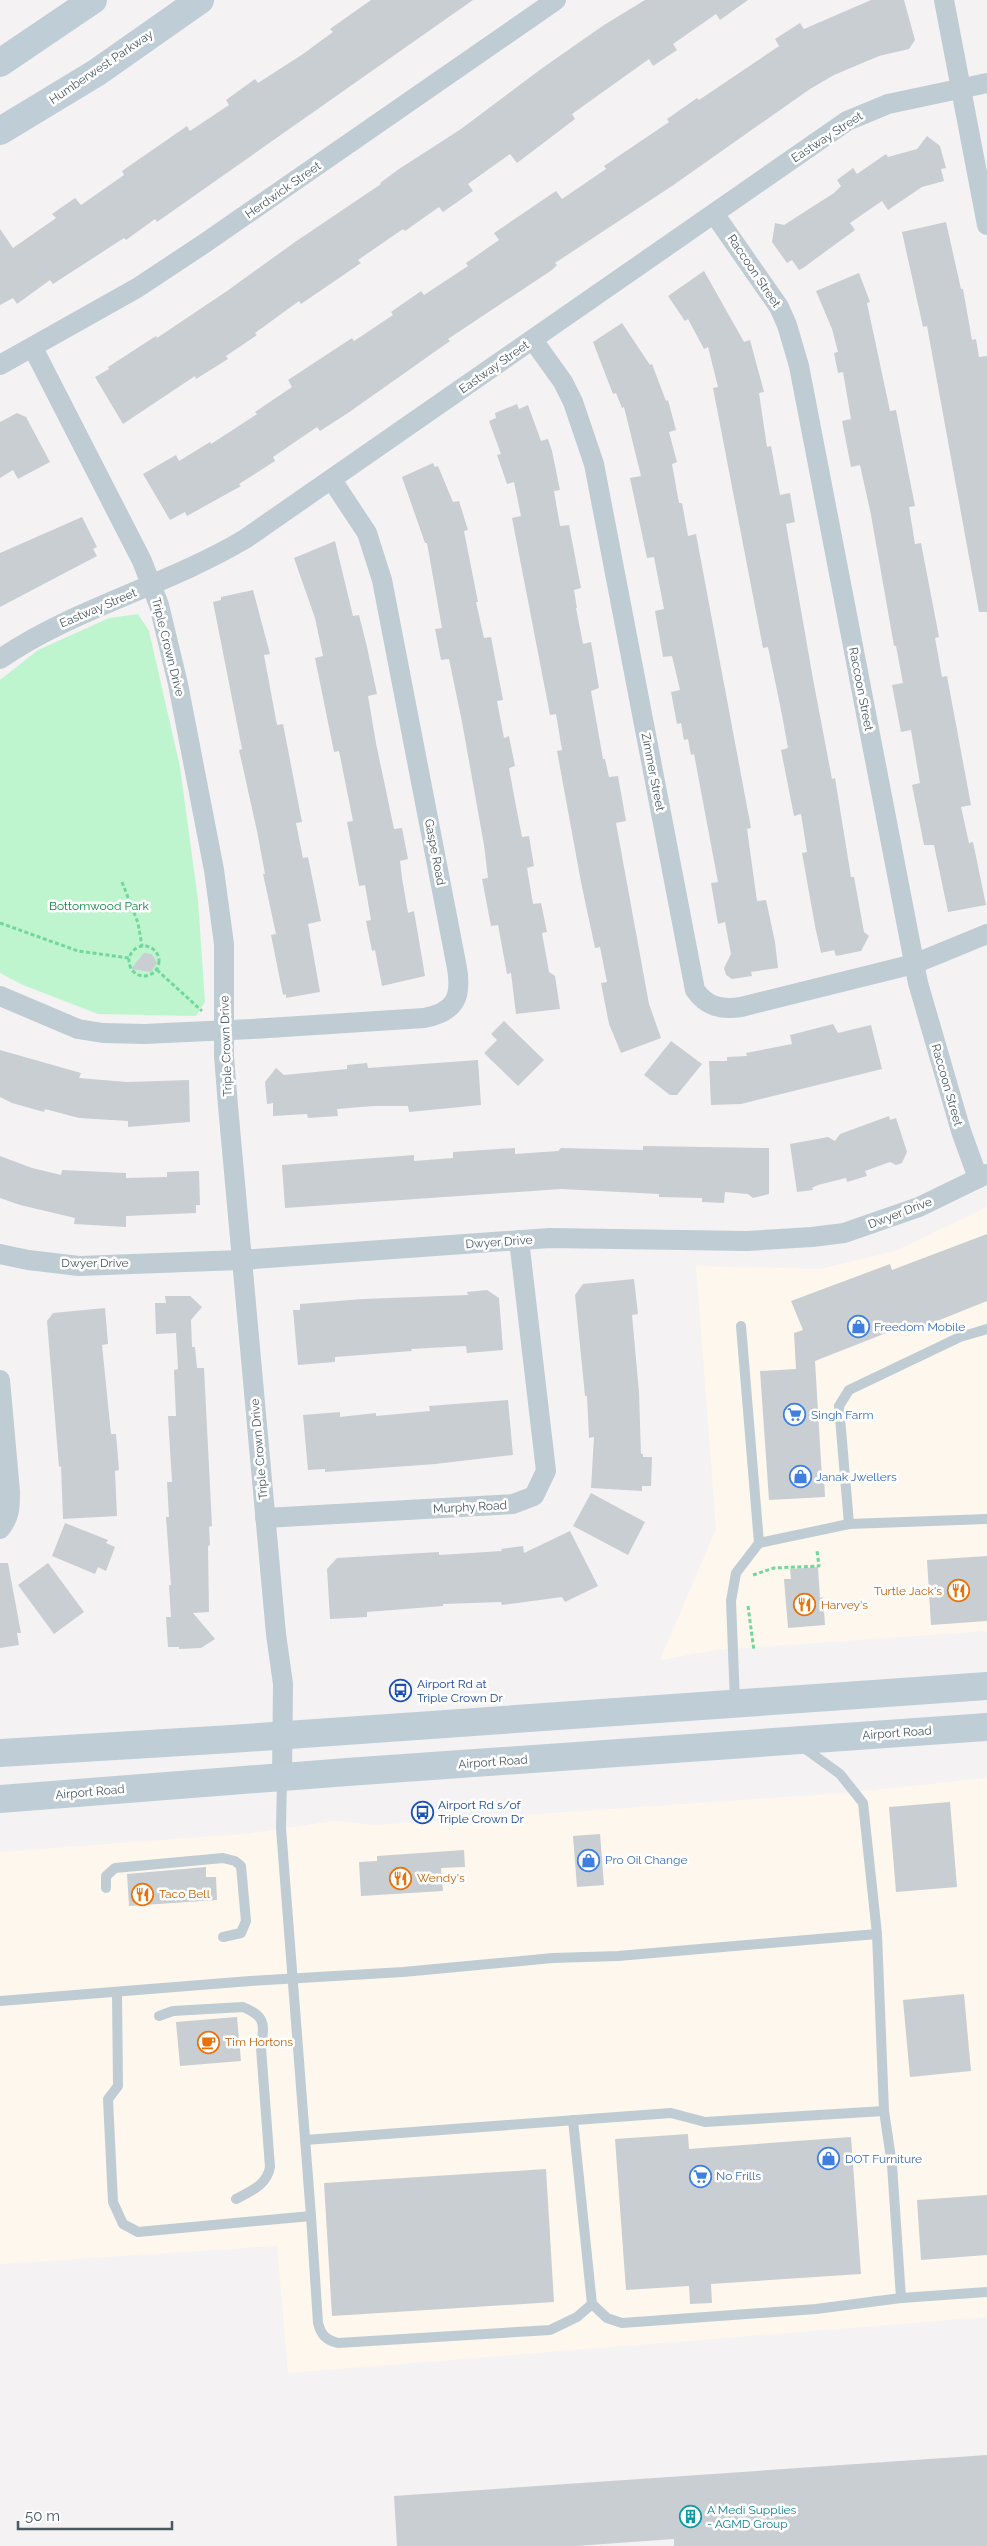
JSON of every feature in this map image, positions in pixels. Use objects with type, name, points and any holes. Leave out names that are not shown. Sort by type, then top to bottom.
[{"type":"main road","points":[[0,63],[93,0]]},
{"type":"main road","name":"Humberwest Parkway","points":[[0,132],[96,73],[200,0]]},
{"type":"main road","points":[[0,1752],[282,1736],[987,1686]]},
{"type":"main road","name":"Airport Road","points":[[0,1799],[987,1727]]},
{"type":"street","name":"Herdwick Street","points":[[0,365],[137,288],[556,0]]},
{"type":"street","points":[[944,0],[987,225]]},
{"type":"street","name":"Eastway Street","points":[[0,659],[46,630],[215,557],[332,480],[715,215],[847,121],[888,104],[987,83]]},
{"type":"street","name":"Raccoon Street","points":[[715,215],[779,307],[787,325],[799,366],[914,964],[960,1131],[982,1176]]},
{"type":"street","name":"Zimmer Street","points":[[533,340],[563,382],[573,402],[594,464],[695,990],[708,1004],[723,1009],[731,1008],[914,964],[987,934]]},
{"type":"street","name":"Triple Crown Drive","points":[[33,348],[152,585],[164,624],[178,684],[220,912],[224,944],[224,1030],[240,1260],[283,1684],[282,1777]]},
{"type":"street","name":"Gaspe Road","points":[[0,996],[51,1020],[78,1030],[144,1034],[424,1018],[445,1011],[456,1001],[460,987],[376,555],[367,533],[332,480]]},
{"type":"street","name":"Dwyer Drive","points":[[0,1254],[28,1260],[78,1266],[240,1260],[550,1238],[748,1242],[812,1238],[844,1233],[882,1221],[919,1207],[982,1176]]},
{"type":"street","name":"Murphy Road","points":[[265,1518],[513,1504],[534,1496],[546,1471],[519,1240]]},
{"type":"street","points":[[0,1380],[10,1492],[10,1510],[6,1522],[0,1529]]},
{"type":"lane","points":[[735,1704],[731,1601],[736,1573],[758,1543],[741,1326]]},
{"type":"lane","points":[[849,1524],[839,1406],[848,1390],[960,1336],[987,1329]]},
{"type":"lane","points":[[758,1543],[849,1524],[987,1519]]},
{"type":"lane","points":[[793,1740],[840,1774],[862,1803],[878,1934],[884,2111],[892,2165],[901,2298]]},
{"type":"lane","points":[[282,1777],[281,1828],[304,2140],[318,2323],[324,2337],[330,2341],[347,2342],[550,2330],[577,2317],[592,2304]]},
{"type":"lane","points":[[106,1888],[106,1876],[115,1868],[222,1858],[235,1861],[241,1866],[246,1921],[241,1933],[223,1937]]},
{"type":"lane","points":[[0,2001],[292,1978],[403,1972],[552,1958],[618,1956],[878,1934]]},
{"type":"lane","points":[[116,1992],[118,2086],[108,2099],[114,2202],[123,2224],[138,2232],[311,2216]]},
{"type":"lane","points":[[160,2016],[173,2011],[244,2007],[262,2019],[264,2029],[261,2048],[270,2167],[268,2177],[258,2187],[236,2199]]},
{"type":"lane","points":[[304,2140],[671,2113],[705,2122],[884,2111]]},
{"type":"lane","points":[[573,2120],[592,2304],[607,2318],[622,2323],[816,2309],[901,2298],[987,2292]]},
{"type":"path","points":[[122,882],[138,923],[142,946]]},
{"type":"path","points":[[0,923],[78,951],[130,958]]},
{"type":"path","points":[[142,946],[156,951],[160,960],[157,970],[149,976],[139,976],[131,970],[130,958],[133,951],[142,946]]},
{"type":"path","points":[[157,970],[202,1011]]},
{"type":"path","points":[[749,1580],[752,1575],[774,1568],[819,1566],[817,1551]]},
{"type":"path","points":[[748,1604],[754,1651]]},
{"type":"shaded area","points":[[987,1207],[987,1631],[717,1650],[660,1660],[716,1529],[696,1266],[820,1269],[895,1251]]},
{"type":"shaded area","points":[[987,1778],[987,2317],[288,2373],[277,2246],[0,2264],[0,1852],[243,1834],[335,1821],[375,1825],[845,1793]]},
{"type":"green space","name":"Bottomwood Park","points":[[138,614],[149,631],[180,767],[198,900],[205,1002],[196,1016],[98,1014],[23,985],[0,973],[0,680],[38,650],[109,618]]},
{"type":"building","points":[[371,0],[473,0],[157,222],[155,219],[126,240],[124,238],[53,284],[50,280],[17,304],[13,298],[0,305],[0,229],[13,248],[56,218],[52,214],[75,198],[81,205],[124,175],[122,171],[187,126],[190,131],[229,105],[226,100],[255,79],[258,83],[303,54],[333,32],[330,29]]},
{"type":"building","points":[[645,0],[748,0],[720,20],[716,14],[673,44],[677,50],[653,66],[649,59],[572,114],[575,119],[517,163],[510,154],[468,184],[473,191],[443,212],[439,207],[405,231],[403,229],[358,260],[361,263],[301,304],[299,301],[255,333],[257,335],[226,356],[228,359],[196,379],[195,376],[123,424],[95,377],[227,291],[381,184],[399,169],[461,129],[604,25]]},
{"type":"building","points":[[871,0],[904,0],[915,40],[909,49],[879,56],[834,75],[810,89],[672,186],[555,263],[557,265],[552,270],[448,339],[450,341],[348,413],[320,431],[317,427],[273,457],[275,461],[239,484],[241,486],[187,516],[185,512],[170,520],[143,474],[176,455],[179,461],[210,442],[211,444],[257,414],[255,412],[292,387],[288,380],[352,338],[354,341],[393,315],[391,312],[421,291],[424,295],[468,266],[466,263],[499,240],[494,233],[556,191],[562,199],[606,169],[604,166],[669,122],[667,119],[697,98],[699,100],[779,46],[775,39],[800,23],[804,29]]},
{"type":"building","points":[[927,136],[940,146],[946,168],[941,169],[944,181],[922,187],[888,210],[882,201],[850,223],[855,230],[803,268],[799,270],[792,260],[787,263],[772,242],[775,223],[784,225],[834,193],[841,186],[837,180],[853,168],[857,174],[886,154],[888,157],[917,149]]},
{"type":"building","points":[[946,222],[961,289],[963,289],[972,340],[976,339],[979,357],[987,356],[987,612],[979,612],[927,326],[923,327],[902,232]]},
{"type":"building","points":[[704,271],[744,342],[750,340],[764,392],[759,393],[767,447],[771,446],[780,495],[790,493],[795,522],[786,524],[813,679],[832,779],[835,778],[851,877],[854,877],[864,932],[869,936],[861,951],[836,956],[834,950],[821,953],[802,853],[807,852],[801,814],[794,816],[781,750],[788,748],[768,647],[763,648],[713,388],[718,387],[708,347],[704,349],[688,319],[685,321],[668,296]]},
{"type":"building","points":[[859,273],[870,302],[867,303],[890,411],[896,410],[915,506],[909,507],[915,544],[921,543],[939,637],[935,638],[942,677],[947,676],[971,805],[961,807],[969,843],[973,842],[986,905],[948,912],[934,845],[924,845],[912,785],[920,783],[911,730],[901,732],[892,685],[903,683],[896,646],[894,646],[871,515],[860,465],[851,467],[842,421],[851,419],[843,372],[838,373],[834,353],[838,352],[832,329],[816,291]]},
{"type":"building","points":[[622,323],[650,365],[652,364],[666,401],[668,400],[676,430],[669,432],[677,462],[672,464],[679,503],[682,503],[688,536],[696,534],[751,828],[747,829],[757,901],[766,900],[775,942],[778,968],[751,972],[752,976],[732,979],[726,975],[724,968],[731,954],[725,922],[718,924],[711,883],[718,882],[694,754],[691,755],[688,739],[684,740],[681,723],[677,724],[671,692],[680,690],[672,656],[663,657],[655,611],[664,609],[654,557],[647,558],[630,478],[641,476],[624,407],[622,408],[616,393],[613,394],[593,342]]},
{"type":"building","points":[[517,404],[519,409],[528,405],[541,441],[548,439],[560,490],[554,491],[560,526],[569,525],[581,588],[574,590],[576,608],[583,644],[591,642],[599,688],[591,691],[603,759],[605,759],[609,777],[618,776],[626,821],[616,823],[649,1004],[661,1038],[621,1053],[609,1024],[601,983],[607,982],[600,947],[595,948],[557,751],[562,750],[556,714],[550,715],[512,518],[521,516],[514,482],[507,484],[497,455],[501,454],[489,421],[496,418],[495,413]]},
{"type":"building","points":[[17,413],[26,417],[50,462],[18,479],[13,470],[0,478],[0,422]]},
{"type":"building","points":[[433,463],[435,467],[438,466],[453,502],[459,501],[468,530],[464,531],[478,602],[476,602],[484,638],[491,637],[503,700],[497,701],[504,738],[509,736],[515,766],[509,768],[522,837],[529,836],[534,866],[527,868],[533,904],[541,903],[547,932],[542,933],[549,972],[555,976],[560,1009],[516,1014],[511,973],[507,974],[498,925],[491,926],[482,879],[488,878],[484,845],[449,659],[441,660],[435,629],[442,628],[427,543],[425,543],[402,477]]},
{"type":"building","points":[[82,517],[97,547],[93,549],[97,556],[0,607],[0,553]]},
{"type":"building","points":[[335,541],[353,616],[359,615],[377,694],[368,696],[376,743],[394,829],[402,828],[408,859],[400,861],[402,878],[408,913],[414,911],[425,976],[382,986],[375,950],[372,951],[366,921],[371,920],[365,885],[359,886],[347,822],[353,821],[339,751],[334,752],[315,658],[323,656],[315,618],[294,558]]},
{"type":"building","points":[[253,590],[270,654],[264,655],[277,725],[283,724],[302,822],[296,823],[303,858],[308,857],[321,921],[308,924],[320,992],[286,998],[286,994],[283,995],[271,935],[276,934],[263,874],[265,874],[257,831],[239,750],[242,749],[213,602],[221,600],[221,597]]},
{"type":"building","points":[[144,953],[152,954],[157,963],[151,972],[131,969]]},
{"type":"building","points":[[504,1021],[544,1060],[518,1086],[484,1053],[497,1040],[491,1034]]},
{"type":"building","points":[[833,1024],[838,1033],[871,1025],[882,1069],[741,1104],[711,1105],[709,1061],[727,1061],[727,1057],[747,1056],[746,1053],[792,1044],[790,1035]]},
{"type":"building","points":[[671,1041],[702,1064],[677,1095],[670,1095],[644,1075]]},
{"type":"building","points":[[0,1050],[81,1073],[79,1078],[127,1082],[189,1080],[190,1122],[128,1127],[128,1121],[79,1118],[45,1109],[44,1112],[12,1103],[0,1097]]},
{"type":"building","points":[[478,1060],[481,1105],[409,1112],[408,1106],[374,1106],[337,1109],[338,1116],[308,1118],[307,1114],[273,1116],[273,1103],[267,1104],[265,1082],[276,1068],[284,1075],[347,1069],[347,1065],[367,1063],[368,1068]]},
{"type":"building","points":[[889,1116],[890,1120],[896,1118],[907,1152],[902,1163],[896,1165],[890,1162],[865,1171],[867,1176],[847,1182],[846,1178],[818,1185],[812,1188],[813,1190],[797,1192],[790,1144],[828,1137],[835,1141],[840,1134]]},
{"type":"building","points":[[643,1146],[769,1148],[769,1194],[753,1198],[748,1194],[725,1192],[724,1203],[702,1202],[702,1198],[659,1197],[659,1194],[561,1189],[285,1208],[282,1165],[414,1155],[414,1161],[453,1158],[453,1152],[515,1148],[515,1154],[558,1151],[561,1148],[643,1150]]},
{"type":"building","points":[[0,1156],[32,1168],[61,1175],[62,1170],[126,1173],[126,1178],[167,1177],[167,1172],[199,1171],[200,1205],[196,1205],[196,1213],[126,1216],[126,1227],[74,1224],[75,1218],[20,1205],[0,1198]]},
{"type":"building","points":[[987,1234],[987,1301],[912,1331],[909,1324],[815,1361],[822,1478],[824,1477],[825,1497],[769,1500],[760,1371],[796,1369],[794,1333],[803,1330],[791,1301],[890,1264],[892,1270]]},
{"type":"building","points":[[634,1279],[638,1314],[632,1315],[639,1392],[641,1454],[643,1454],[643,1457],[652,1457],[651,1486],[642,1486],[642,1491],[591,1488],[594,1437],[589,1438],[587,1396],[585,1396],[575,1295],[583,1284]]},
{"type":"building","points":[[487,1290],[499,1298],[503,1350],[467,1353],[466,1346],[411,1349],[412,1351],[335,1357],[335,1362],[298,1365],[293,1310],[300,1310],[300,1304],[363,1299],[468,1295],[467,1292]]},
{"type":"building","points":[[165,1296],[190,1296],[202,1307],[191,1320],[192,1347],[195,1347],[197,1368],[204,1368],[212,1526],[209,1527],[210,1545],[208,1546],[209,1612],[193,1613],[215,1639],[201,1648],[179,1649],[179,1647],[168,1647],[166,1617],[171,1617],[169,1585],[171,1585],[166,1517],[169,1517],[167,1482],[172,1482],[168,1416],[176,1416],[174,1370],[178,1369],[176,1333],[156,1334],[155,1303],[166,1303]]},
{"type":"building","points":[[105,1308],[108,1344],[102,1345],[111,1434],[116,1434],[119,1470],[115,1471],[117,1516],[63,1519],[61,1466],[59,1467],[47,1321],[53,1313]]},
{"type":"building","points":[[508,1400],[513,1455],[435,1464],[325,1472],[325,1469],[308,1470],[303,1415],[340,1412],[340,1417],[376,1413],[376,1416],[430,1411],[429,1406]]},
{"type":"building","points":[[591,1493],[645,1522],[628,1555],[573,1526]]},
{"type":"building","points":[[65,1523],[108,1540],[106,1543],[115,1547],[106,1571],[98,1567],[95,1574],[52,1556]]},
{"type":"building","points":[[570,1531],[598,1586],[565,1602],[562,1597],[502,1605],[501,1602],[443,1604],[443,1606],[367,1612],[367,1617],[330,1619],[327,1569],[337,1558],[439,1552],[439,1555],[502,1551],[501,1549],[523,1546],[524,1553]]},
{"type":"building","name":"Turtle Jack's","points":[[987,1556],[987,1621],[931,1625],[927,1560]]},
{"type":"building","points":[[0,1563],[8,1563],[21,1633],[17,1633],[19,1645],[0,1648]]},
{"type":"building","points":[[48,1563],[84,1612],[54,1634],[18,1585]]},
{"type":"building","name":"Harvey's","points":[[818,1567],[820,1598],[823,1597],[825,1625],[788,1628],[784,1579],[791,1579],[790,1569]]},
{"type":"building","points":[[950,1802],[957,1887],[896,1892],[889,1807]]},
{"type":"building","name":"Pro Oil Change","points":[[600,1834],[604,1885],[577,1887],[573,1836]]},
{"type":"building","name":"Wendy's","points":[[464,1850],[465,1867],[441,1868],[443,1891],[361,1896],[359,1862],[377,1861],[377,1856]]},
{"type":"building","points":[[206,1867],[206,1877],[216,1877],[217,1900],[129,1906],[127,1874]]},
{"type":"building","points":[[964,1994],[971,2071],[910,2077],[903,2000]]},
{"type":"building","name":"Tim Hortons","points":[[237,2017],[241,2061],[180,2066],[176,2022]]},
{"type":"building","points":[[688,2134],[689,2149],[851,2137],[861,2274],[711,2284],[712,2303],[690,2304],[689,2286],[626,2290],[615,2139]]},
{"type":"building","points":[[546,2169],[554,2302],[332,2316],[324,2183]]},
{"type":"building","points":[[987,2195],[987,2255],[921,2260],[917,2200]]},
{"type":"building","name":"A Medi Supplies - AGMD Group","points":[[987,2455],[987,2546],[674,2546],[674,2539],[576,2546],[397,2546],[394,2496]]},
{"type":"place","name":"Freedom Mobile","points":[[858,1327]]},
{"type":"place","name":"Singh Farm","points":[[795,1415]]},
{"type":"place","name":"Janak Jwellers","points":[[800,1477]]},
{"type":"place","name":"Turtle Jack's","points":[[958,1591]]},
{"type":"place","name":"Harvey's","points":[[805,1605]]},
{"type":"place","name":"Airport Rd at Triple Crown Dr","points":[[401,1691]]},
{"type":"place","name":"Airport Rd s/of Triple Crown Dr","points":[[422,1812]]},
{"type":"place","name":"Pro Oil Change","points":[[589,1860]]},
{"type":"place","name":"Wendy's","points":[[401,1878]]},
{"type":"place","name":"Taco Bell","points":[[143,1894]]},
{"type":"place","name":"Tim Hortons","points":[[209,2042]]},
{"type":"place","name":"DOT Furniture","points":[[829,2159]]},
{"type":"place","name":"No Frills","points":[[700,2176]]},
{"type":"place","name":"A Medi Supplies - AGMD Group","points":[[691,2517]]}]
